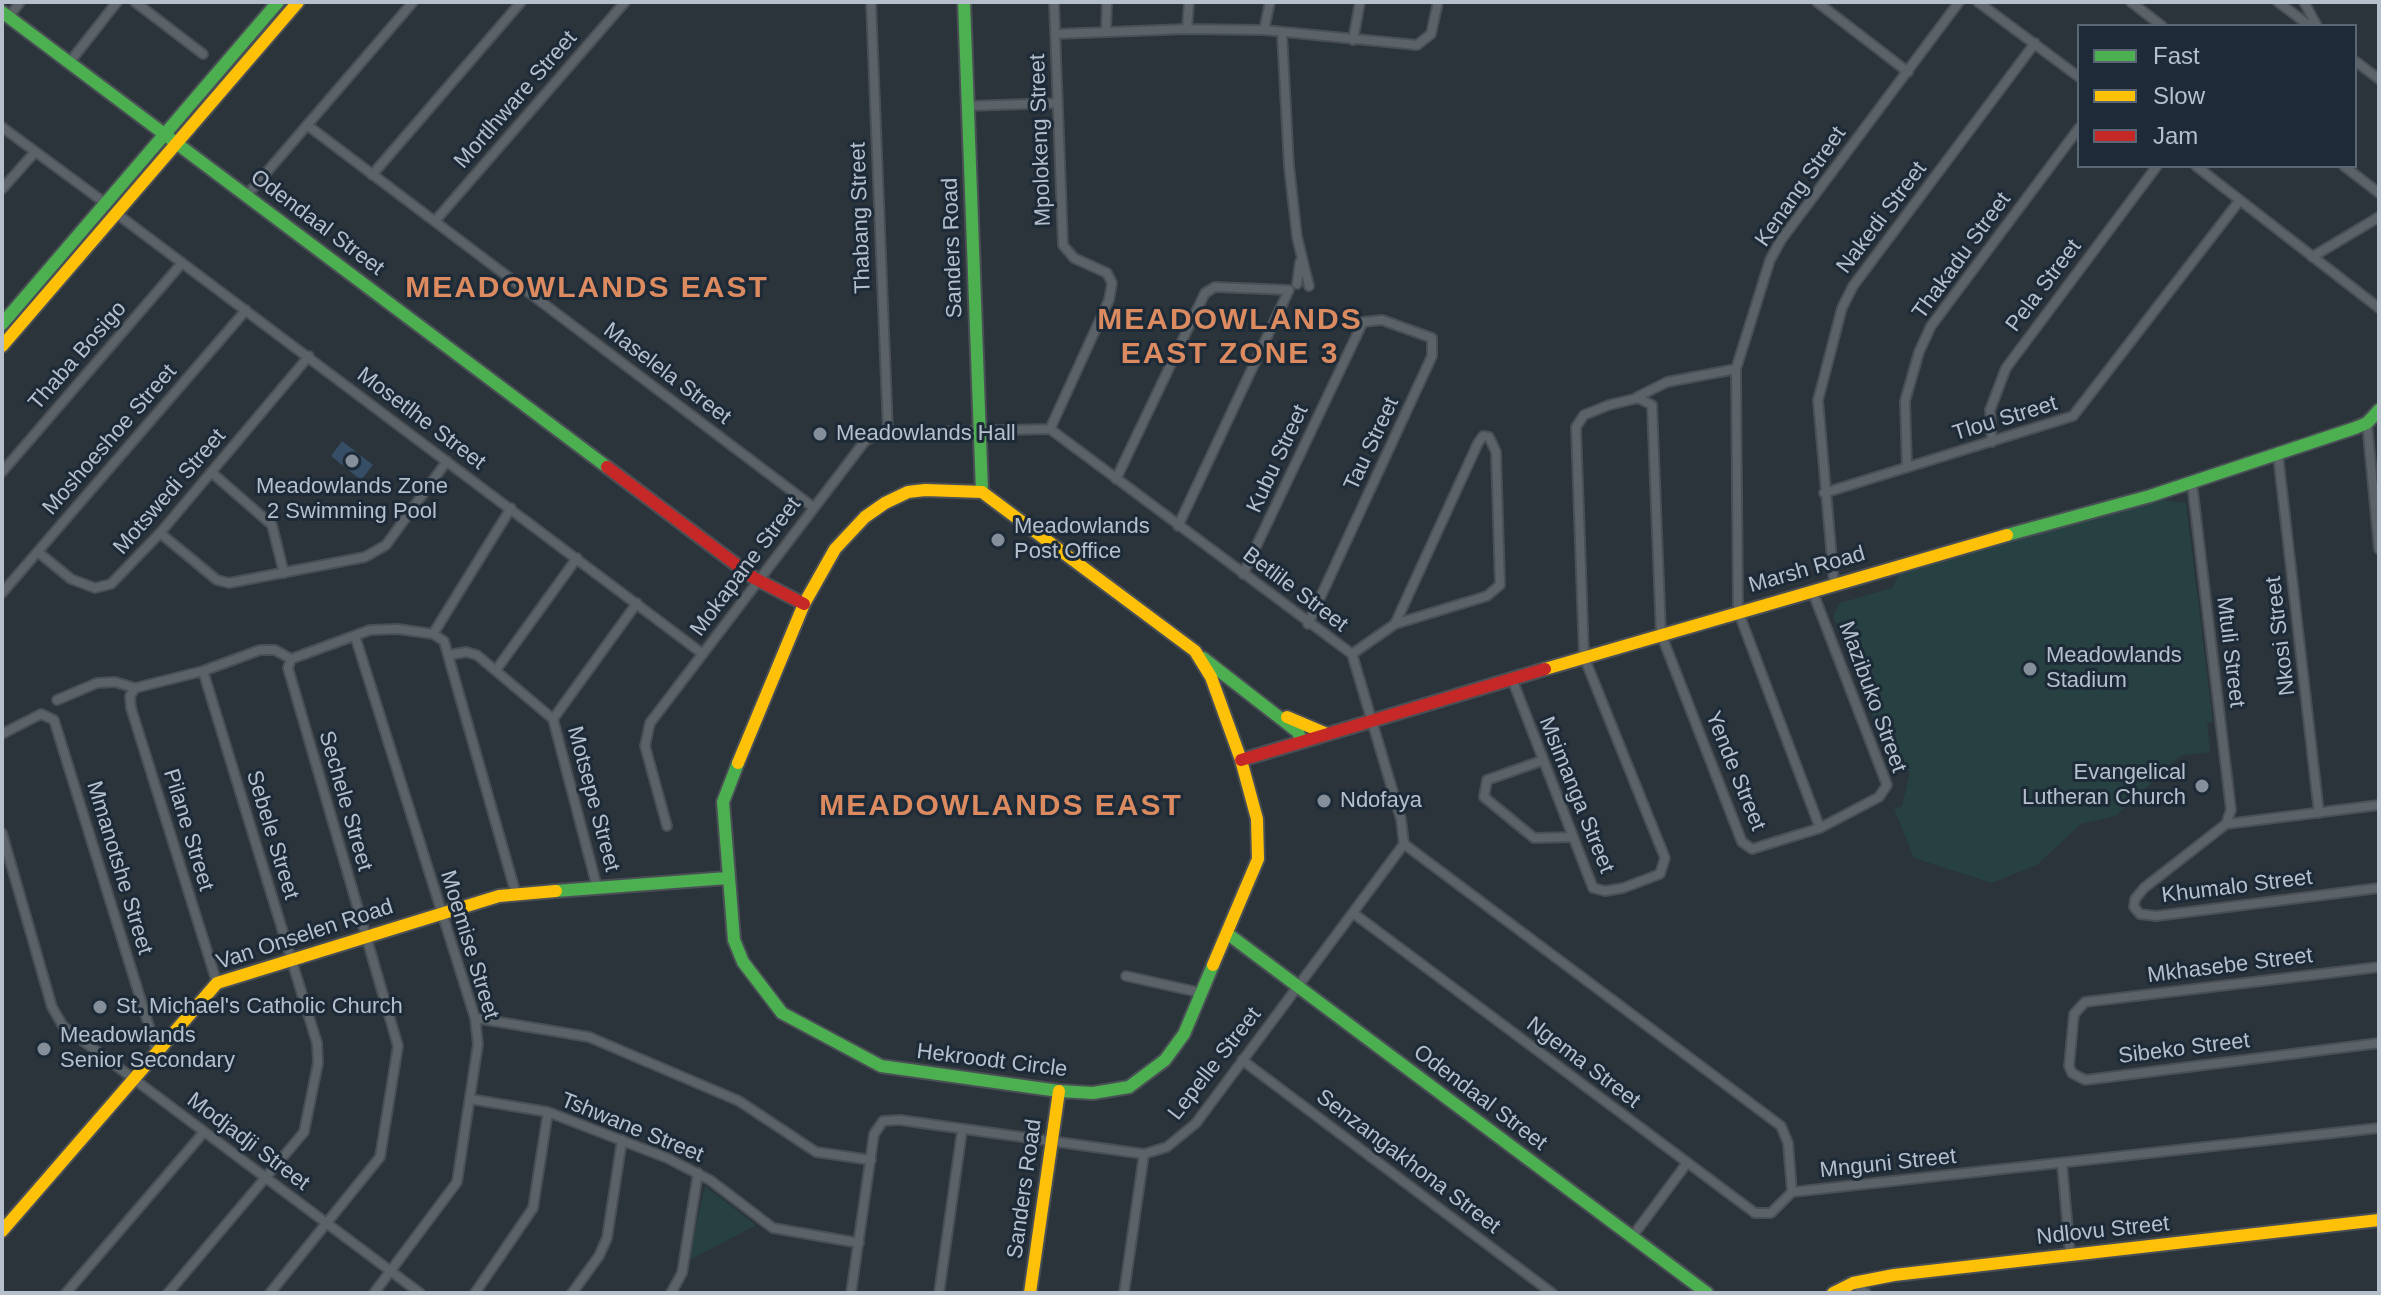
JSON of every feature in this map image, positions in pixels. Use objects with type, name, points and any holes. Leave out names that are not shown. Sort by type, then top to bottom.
[{"type":"street","points":[[5,15],[20,2]]},
{"type":"street","points":[[69,63],[117,2]]},
{"type":"street","points":[[135,2],[203,54]]},
{"type":"street","points":[[2,324],[278,2]]},
{"type":"street","points":[[2,346],[298,2]]},
{"type":"street","points":[[247,195],[413,2]]},
{"type":"street","points":[[372,175],[521,2]]},
{"type":"street","name":"Mortlhware Street","points":[[435,221],[625,2]]},
{"type":"street","name":"Thabang Street","points":[[871,2],[888,432]]},
{"type":"street","name":"Sanders Road","points":[[964,2],[982,492]]},
{"type":"street","name":"Mpolokeng Street","points":[[1050,429],[1109,300],[1112,283],[1107,273],[1074,258],[1063,245],[1054,2]]},
{"type":"street","points":[[1106,31],[1107,2]]},
{"type":"street","points":[[1187,29],[1189,2]]},
{"type":"street","points":[[1264,30],[1270,2]]},
{"type":"street","points":[[1353,40],[1360,2]]},
{"type":"street","points":[[1056,34],[1187,29],[1264,30],[1422,44],[1433,29],[1438,2]]},
{"type":"street","points":[[1817,2],[1908,72]]},
{"type":"street","name":"Kenang Street","points":[[1738,611],[1736,369],[1773,253],[1959,2]]},
{"type":"street","points":[[1978,2],[2077,75]]},
{"type":"street","points":[[2131,2],[2159,24]]},
{"type":"street","points":[[2278,2],[2307,24]]},
{"type":"street","points":[[2304,2],[2316,24]]},
{"type":"street","name":"Odendaal Street","points":[[5,15],[759,582],[804,604]]},
{"type":"street","points":[[1282,34],[1289,166],[1301,253],[1309,286]]},
{"type":"street","name":"Nakedi Street","points":[[1834,583],[1824,493],[1819,393],[1846,298],[2035,43]]},
{"type":"street","points":[[2357,62],[2379,79]]},
{"type":"street","points":[[967,106],[1058,103]]},
{"type":"street","name":"Maselela Street","points":[[307,125],[813,507]]},
{"type":"street","points":[[2,127],[105,203]]},
{"type":"street","name":"Thakadu Street","points":[[1907,467],[1905,401],[1919,352],[1931,326],[2077,131]]},
{"type":"street","points":[[2,189],[35,152]]},
{"type":"street","name":"Pela Street","points":[[1992,442],[1990,410],[2006,368],[2156,168]]},
{"type":"street","points":[[2199,168],[2379,308]]},
{"type":"street","points":[[2347,168],[2379,193]]},
{"type":"street","name":"Tlou Street","points":[[1824,493],[2066,421],[2079,411],[2240,200]]},
{"type":"street","name":"Mosetlhe Street","points":[[117,214],[703,654]]},
{"type":"street","points":[[2312,257],[2379,217]]},
{"type":"street","points":[[1297,284],[1301,253]]},
{"type":"street","name":"Thaba Bosigo","points":[[2,472],[182,263]]},
{"type":"street","points":[[1116,479],[1205,293],[1215,287],[1289,290],[1178,526]]},
{"type":"street","name":"Moshoeshoe Street","points":[[2,593],[246,310]]},
{"type":"street","name":"Kubu Street","points":[[1243,574],[1363,322],[1369,319]]},
{"type":"street","name":"Tau Street","points":[[1308,624],[1435,347],[1432,338],[1369,319]]},
{"type":"street","name":"Motswedi Street","points":[[38,552],[71,579],[104,587],[118,579],[309,356]]},
{"type":"street","points":[[1584,657],[1575,439],[1581,417],[1596,409],[1633,399],[1667,382],[1736,369]]},
{"type":"street","name":"Yende Street","points":[[1633,399],[1644,399],[1652,405],[1661,634],[1744,844],[1759,849],[1820,828]]},
{"type":"street","name":"Marsh Road","points":[[1241,760],[1834,583],[2192,483],[2371,427],[2379,410]]},
{"type":"street","points":[[2371,427],[2379,549]]},
{"type":"street","points":[[888,432],[1050,429]]},
{"type":"street","name":"Betlile Street","points":[[1050,429],[1352,654],[1401,819],[1404,844]]},
{"type":"street","name":"Mokapane Street","points":[[667,826],[645,736],[650,723],[865,441],[888,432]]},
{"type":"street","points":[[1352,654],[1395,624],[1487,596],[1500,585],[1496,452],[1491,440],[1483,436],[1395,624]]},
{"type":"street","name":"Nkosi Street","points":[[2278,455],[2319,813]]},
{"type":"street","points":[[160,533],[223,582],[284,573],[381,550],[447,461]]},
{"type":"street","points":[[211,472],[272,525],[284,573]]},
{"type":"street","name":"Mtuli Street","points":[[2192,483],[2231,804],[2226,824]]},
{"type":"street","name":"Hekroodt Circle","points":[[925,490],[982,492],[1195,651],[1211,677],[1241,760],[1260,844],[1254,871],[1228,934],[1176,1046],[1141,1080],[1103,1093],[1059,1091],[881,1066],[794,1021],[773,1004],[737,951],[722,812],[724,794],[804,604],[835,549],[865,517],[885,503],[908,492],[925,490]]},
{"type":"street","points":[[433,634],[511,508]]},
{"type":"street","points":[[496,670],[577,558]]},
{"type":"street","name":"Mazibuko Street","points":[[1812,590],[1887,780],[1879,797],[1820,828]]},
{"type":"street","name":"Motsepe Street","points":[[597,887],[553,719],[637,603]]},
{"type":"street","points":[[1738,611],[1820,828]]},
{"type":"street","points":[[57,700],[97,683],[115,682],[135,688],[203,671],[260,650],[275,650],[291,659],[382,629],[433,634],[444,641],[449,655],[516,894]]},
{"type":"street","name":"Moemise Street","points":[[355,636],[439,913],[475,1018],[478,1054],[454,1190],[374,1293]]},
{"type":"street","points":[[1195,651],[1298,732],[1301,741]]},
{"type":"street","points":[[449,655],[466,652],[477,655],[553,719]]},
{"type":"street","name":"Msimanga Street","points":[[1512,679],[1589,883],[1598,890],[1623,888],[1656,877],[1664,868],[1665,858],[1584,657]]},
{"type":"street","name":"Sechele Street","points":[[270,1293],[328,1226],[383,1151],[397,1059],[397,1039],[288,668],[291,659]]},
{"type":"street","name":"Sebele Street","points":[[168,1293],[304,1132],[318,1063],[317,1043],[203,671]]},
{"type":"street","name":"Pilane Street","points":[[135,688],[130,696],[131,708],[217,983]]},
{"type":"street","points":[[1269,709],[1327,734]]},
{"type":"street","name":"Mmanotshe Street","points":[[2,734],[41,714],[54,720],[157,1052]]},
{"type":"street","points":[[1541,761],[1487,780],[1484,797],[1534,838],[1571,837]]},
{"type":"street","points":[[2226,824],[2379,805]]},
{"type":"street","name":"Khumalo Street","points":[[2226,824],[2137,895],[2134,907],[2140,914],[2156,916],[2379,888]]},
{"type":"street","name":"Modjadji Street","points":[[2,833],[57,1018],[133,1079],[420,1293]]},
{"type":"street","points":[[1298,986],[1404,844]]},
{"type":"street","name":"Mnguni Street","points":[[1404,844],[1781,1126],[1788,1143],[1792,1192],[2379,1128]]},
{"type":"street","name":"Van Onselen Road","points":[[2,1231],[217,983],[365,935],[516,894],[727,878]]},
{"type":"street","name":"Ngema Street","points":[[1353,913],[1760,1215],[1776,1210],[1792,1192]]},
{"type":"street","name":"Odendaal Street","points":[[1228,934],[1707,1293]]},
{"type":"street","name":"Mkhasebe Street","points":[[2085,1002],[2379,967]]},
{"type":"street","points":[[1126,976],[1202,993]]},
{"type":"street","name":"Lepelle Street","points":[[1144,1154],[1181,1138],[1298,986]]},
{"type":"street","name":"Sibeko Street","points":[[2085,1002],[2074,1014],[2068,1062],[2072,1073],[2085,1080],[2379,1043]]},
{"type":"street","points":[[475,1018],[589,1037],[739,1101],[816,1152],[871,1160]]},
{"type":"street","name":"Senzangakhona Street","points":[[1242,1060],[1552,1293]]},
{"type":"street","name":"Sanders Road","points":[[1030,1293],[1059,1091]]},
{"type":"street","name":"Tshwane Street","points":[[470,1099],[548,1112],[622,1140],[698,1173],[773,1228],[859,1243]]},
{"type":"street","points":[[475,1293],[529,1217],[548,1112]]},
{"type":"street","points":[[851,1293],[874,1134],[877,1127],[891,1120],[1144,1154],[1127,1291]]},
{"type":"street","points":[[939,1293],[962,1131]]},
{"type":"street","points":[[66,1293],[204,1132]]},
{"type":"street","points":[[572,1293],[599,1256],[607,1238],[622,1140]]},
{"type":"street","points":[[1632,1237],[1687,1163]]},
{"type":"street","points":[[2062,1164],[2070,1253]]},
{"type":"street","points":[[671,1293],[682,1273],[698,1173]]},
{"type":"street","name":"Ndlovu Street","points":[[1833,1293],[1853,1283],[2070,1253],[2379,1220]]},
{"type":"street","points":[[1853,1283],[1866,1293]]},
{"type":"green space","name":"Meadowlands Stadium","points":[[2154,499],[2186,503],[2213,722],[2207,723],[2210,752],[2180,756],[2116,816],[2081,824],[2037,865],[1992,883],[1914,858],[1894,809],[1902,806],[1910,772],[1892,764],[1833,616],[1840,603],[1892,588],[1899,574]]},
{"type":"green space","points":[[705,1186],[756,1225],[688,1261]]},
{"type":"water","name":"Meadowlands Zone 2 Swimming Pool","points":[[342,441],[373,465],[361,480],[331,456]]},
{"type":"traffic: fast","points":[[2,324],[278,2]]},
{"type":"traffic: fast","points":[[964,2],[982,492]]},
{"type":"traffic: fast","points":[[2,12],[607,467]]},
{"type":"traffic: fast","points":[[2007,535],[2150,496],[2355,428],[2367,423],[2379,410]]},
{"type":"traffic: fast","points":[[1203,658],[1298,732],[1301,741]]},
{"type":"traffic: fast","points":[[738,763],[723,802],[734,940],[743,962],[782,1013],[881,1066],[1059,1091],[1093,1093],[1129,1087],[1165,1060],[1184,1034],[1213,965]]},
{"type":"traffic: fast","points":[[556,891],[727,878]]},
{"type":"traffic: fast","points":[[1228,934],[1707,1293]]},
{"type":"traffic: slow","points":[[2,346],[298,2]]},
{"type":"traffic: slow","points":[[925,490],[982,492],[1195,651],[1211,677],[1241,760],[1257,819],[1258,859],[1213,965]]},
{"type":"traffic: slow","points":[[738,763],[804,604],[835,549],[865,517],[885,503],[908,492],[925,490]]},
{"type":"traffic: slow","points":[[1545,669],[2007,535]]},
{"type":"traffic: slow","points":[[1287,717],[1327,734]]},
{"type":"traffic: slow","points":[[2,1231],[217,983],[499,896],[556,891]]},
{"type":"traffic: slow","points":[[1030,1293],[1059,1091]]},
{"type":"traffic: slow","points":[[1833,1293],[1853,1283],[1894,1275],[2379,1220]]},
{"type":"traffic: jam","points":[[607,467],[754,578],[804,604]]},
{"type":"traffic: jam","points":[[1241,760],[1545,669]]},
{"type":"place","name":"Meadowlands Hall","points":[[820,434]]},
{"type":"place","name":"Meadowlands Zone 2 Swimming Pool","points":[[352,461]]},
{"type":"place","name":"Meadowlands Post Office","points":[[998,540]]},
{"type":"place","name":"Meadowlands Stadium","points":[[2030,669]]},
{"type":"place","name":"Evangelical Lutheran Church","points":[[2202,786]]},
{"type":"place","name":"Ndofaya","points":[[1324,801]]},
{"type":"place","name":"St. Michael's Catholic Church","points":[[100,1007]]},
{"type":"place","name":"Meadowlands Senior Secondary","points":[[44,1049]]},
{"type":"district","name":"MEADOWLANDS EAST","points":[[587,289]]},
{"type":"district","name":"MEADOWLANDS EAST ZONE 3","points":[[1230,338]]},
{"type":"district","name":"MEADOWLANDS EAST","points":[[1001,807]]}]
